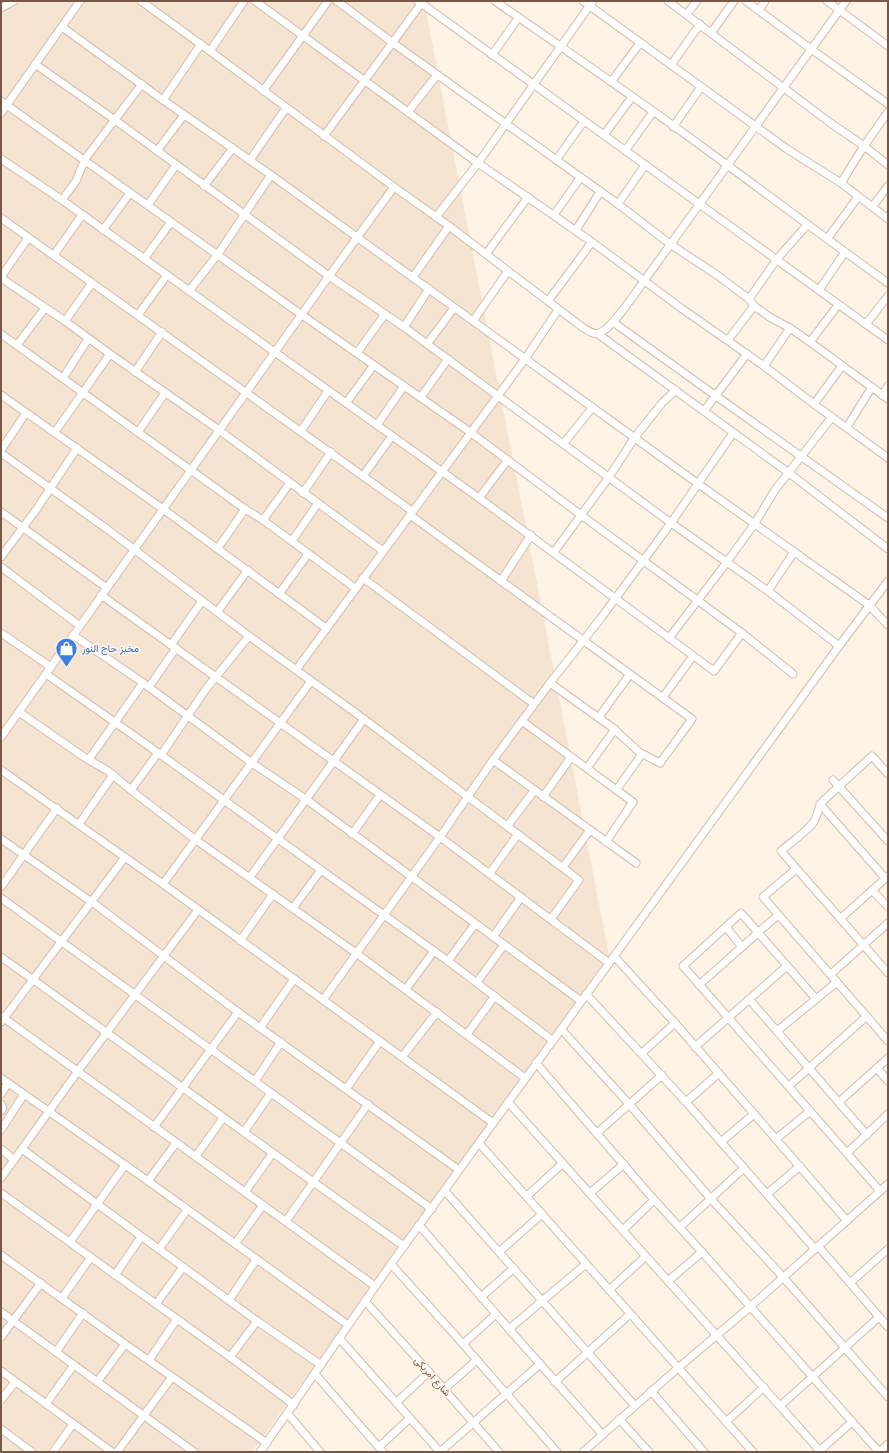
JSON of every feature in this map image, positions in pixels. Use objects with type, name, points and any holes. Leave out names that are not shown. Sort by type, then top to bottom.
[{"type":"street","points":[[1,8],[14,1]]},
{"type":"street","points":[[141,1],[449,226],[558,310],[582,327],[598,334],[676,390],[789,473],[888,549]]},
{"type":"street","points":[[210,50],[244,1]]},
{"type":"street","points":[[255,1],[478,163],[576,230],[888,458]]},
{"type":"street","points":[[263,91],[328,1]]},
{"type":"street","points":[[337,1],[437,75],[618,204],[670,244],[717,275],[749,299],[754,306],[771,318],[790,328],[885,397],[888,386]]},
{"type":"street","points":[[495,1],[562,46],[888,283]]},
{"type":"street","points":[[583,1],[591,4],[640,43],[756,127],[787,149],[841,183],[888,219]]},
{"type":"street","points":[[668,1],[829,122],[888,164]]},
{"type":"street","points":[[687,14],[697,1]]},
{"type":"street","points":[[711,33],[734,1]]},
{"type":"street","points":[[746,1],[888,104]]},
{"type":"street","points":[[759,10],[765,1]]},
{"type":"street","points":[[827,1],[888,46]]},
{"type":"street","points":[[598,334],[605,331],[613,322],[644,281],[846,1]]},
{"type":"street","points":[[1,113],[4,103],[62,27],[77,2]]},
{"type":"street","points":[[324,136],[393,43],[421,2],[492,55],[888,340]]},
{"type":"street","points":[[436,217],[478,163],[591,4]]},
{"type":"street","points":[[492,55],[519,17]]},
{"type":"street","points":[[671,65],[700,24]]},
{"type":"street","points":[[62,27],[413,277],[697,484],[755,523],[869,605],[888,625]]},
{"type":"street","points":[[611,82],[640,43]]},
{"type":"street","points":[[163,100],[200,44]]},
{"type":"street","points":[[35,64],[115,120],[329,276],[404,327],[671,523],[768,591],[839,646]]},
{"type":"street","points":[[408,112],[437,75]]},
{"type":"street","points":[[62,200],[76,181],[85,159],[142,84]]},
{"type":"street","points":[[673,127],[701,87]]},
{"type":"street","points":[[604,135],[632,97]]},
{"type":"street","points":[[4,103],[85,159],[170,222],[218,254],[302,315],[470,432],[507,461],[698,600],[794,674]]},
{"type":"street","points":[[250,160],[286,108]]},
{"type":"street","points":[[625,151],[653,112]]},
{"type":"street","points":[[841,183],[864,146],[888,112]]},
{"type":"street","points":[[157,151],[184,115]]},
{"type":"street","points":[[556,160],[584,121]]},
{"type":"street","points":[[204,186],[232,148]]},
{"type":"street","points":[[1,159],[62,200],[274,353],[378,425],[531,535],[615,599],[714,671],[742,633]]},
{"type":"street","points":[[148,205],[176,165]]},
{"type":"street","points":[[618,204],[645,165]]},
{"type":"street","points":[[189,291],[218,254],[271,175]]},
{"type":"street","points":[[554,215],[580,178]]},
{"type":"street","points":[[873,206],[888,186]]},
{"type":"street","points":[[1,737],[394,187]]},
{"type":"street","points":[[576,230],[600,192]]},
{"type":"street","points":[[103,230],[130,193]]},
{"type":"street","points":[[486,254],[528,197]]},
{"type":"street","points":[[827,239],[858,197]]},
{"type":"street","points":[[54,255],[82,215]]},
{"type":"street","points":[[1,218],[246,393],[332,452],[501,581],[692,719],[660,764],[642,754],[615,729],[550,683]]},
{"type":"street","points":[[144,259],[170,222]]},
{"type":"street","points":[[749,299],[777,259],[807,225]]},
{"type":"street","points":[[413,277],[449,226]]},
{"type":"street","points":[[28,238],[1,278],[65,321],[88,339],[219,430],[383,551]]},
{"type":"street","points":[[548,301],[592,242]]},
{"type":"street","points":[[819,290],[845,252]]},
{"type":"street","points":[[473,321],[508,271]]},
{"type":"street","points":[[138,315],[167,275]]},
{"type":"street","points":[[65,321],[92,283]]},
{"type":"street","points":[[404,327],[429,289]]},
{"type":"street","points":[[866,324],[888,296]]},
{"type":"street","points":[[810,342],[838,305]]},
{"type":"street","points":[[728,340],[754,306]]},
{"type":"street","points":[[17,346],[45,308]]},
{"type":"street","points":[[427,344],[454,308]]},
{"type":"street","points":[[296,670],[525,359],[558,310]]},
{"type":"street","points":[[357,353],[385,314]]},
{"type":"street","points":[[613,322],[888,518]]},
{"type":"street","points":[[764,366],[790,328]]},
{"type":"street","points":[[135,372],[162,332]]},
{"type":"street","points":[[1,334],[84,392],[245,509],[263,520],[355,588]]},
{"type":"street","points":[[63,378],[88,339]]},
{"type":"street","points":[[55,432],[110,354]]},
{"type":"street","points":[[704,411],[747,354]]},
{"type":"street","points":[[421,397],[448,359]]},
{"type":"street","points":[[346,403],[374,365]]},
{"type":"street","points":[[814,404],[842,366]]},
{"type":"street","points":[[378,425],[404,386]]},
{"type":"street","points":[[847,427],[872,387]]},
{"type":"street","points":[[554,552],[609,477],[635,438],[662,404],[676,390]]},
{"type":"street","points":[[301,431],[328,391]]},
{"type":"street","points":[[138,432],[165,393]]},
{"type":"street","points":[[1,395],[164,508],[326,628]]},
{"type":"street","points":[[564,443],[592,408]]},
{"type":"street","points":[[1,450],[26,413]]},
{"type":"street","points":[[670,638],[755,523],[773,494],[832,417]]},
{"type":"street","points":[[323,1000],[534,704],[615,599],[671,523],[733,433]]},
{"type":"street","points":[[363,476],[392,436]]},
{"type":"street","points":[[1,557],[23,528],[77,448]]},
{"type":"street","points":[[303,492],[332,452]]},
{"type":"street","points":[[1,453],[50,487],[249,636],[508,825],[579,880],[551,919]]},
{"type":"street","points":[[479,498],[507,461]]},
{"type":"street","points":[[263,520],[290,483]]},
{"type":"street","points":[[292,541],[318,503]]},
{"type":"street","points":[[218,548],[245,509]]},
{"type":"street","points":[[1,512],[107,588]]},
{"type":"street","points":[[501,581],[531,535]]},
{"type":"street","points":[[768,591],[794,552]]},
{"type":"street","points":[[279,594],[308,554]]},
{"type":"street","points":[[1,567],[80,626]]},
{"type":"street","points":[[217,612],[248,570]]},
{"type":"street","points":[[363,578],[534,704]]},
{"type":"street","points":[[260,1452],[288,1414],[375,1286],[479,1144],[552,1040],[888,581]]},
{"type":"street","points":[[101,595],[490,873],[609,963]]},
{"type":"street","points":[[89,760],[173,647],[202,600]]},
{"type":"street","points":[[1,633],[51,667]]},
{"type":"street","points":[[73,635],[146,685],[307,800],[581,1001]]},
{"type":"street","points":[[130,790],[249,636]]},
{"type":"street","points":[[663,698],[693,656]]},
{"type":"street","points":[[46,674],[116,722],[448,961],[552,1040]]},
{"type":"street","points":[[599,717],[630,674]]},
{"type":"street","points":[[163,884],[311,681]]},
{"type":"street","points":[[19,712],[113,775],[130,790],[196,840],[406,989],[525,1078]]},
{"type":"street","points":[[250,878],[364,719]]},
{"type":"street","points":[[522,721],[633,802],[606,842]]},
{"type":"street","points":[[587,768],[615,729]]},
{"type":"street","points":[[617,790],[642,754]]},
{"type":"street","points":[[888,774],[872,756],[820,804],[812,824],[781,851],[888,973]]},
{"type":"street","points":[[543,797],[571,757]]},
{"type":"street","points":[[494,760],[534,791],[636,863]]},
{"type":"street","points":[[1,770],[163,884],[493,1123]]},
{"type":"street","points":[[79,824],[113,775]]},
{"type":"street","points":[[833,780],[888,841]]},
{"type":"street","points":[[508,825],[534,791]]},
{"type":"street","points":[[352,834],[380,795]]},
{"type":"street","points":[[820,804],[886,877],[841,918]]},
{"type":"street","points":[[1,887],[57,808]]},
{"type":"street","points":[[563,867],[590,830]]},
{"type":"street","points":[[490,873],[518,834]]},
{"type":"street","points":[[1,840],[91,902],[238,1012],[459,1170]]},
{"type":"street","points":[[125,857],[62,942],[2,1019],[78,1071],[375,1286]]},
{"type":"street","points":[[796,869],[763,897],[888,1041]]},
{"type":"street","points":[[293,908],[321,870]]},
{"type":"street","points":[[872,890],[888,907]]},
{"type":"street","points":[[240,941],[274,894]]},
{"type":"street","points":[[493,937],[521,897]]},
{"type":"street","points":[[1,898],[432,1209]]},
{"type":"street","points":[[2,1173],[14,1160],[134,994],[198,910]]},
{"type":"street","points":[[587,1451],[602,1434],[619,1419],[750,1307],[816,1247],[885,1189],[847,1153],[683,966],[741,913],[816,999]]},
{"type":"street","points":[[699,985],[778,915]]},
{"type":"street","points":[[831,974],[888,923]]},
{"type":"street","points":[[448,961],[475,924]]},
{"type":"street","points":[[726,927],[742,947]]},
{"type":"street","points":[[477,982],[504,945]]},
{"type":"street","points":[[406,989],[434,951]]},
{"type":"street","points":[[614,956],[675,1023],[847,1221]]},
{"type":"street","points":[[1,957],[107,1032],[313,1184],[404,1246]]},
{"type":"street","points":[[695,1047],[787,966]]},
{"type":"street","points":[[260,1028],[294,980]]},
{"type":"street","points":[[777,1031],[837,982]]},
{"type":"street","points":[[586,994],[662,1075],[767,1194],[850,1283],[888,1327]]},
{"type":"street","points":[[467,1034],[495,996]]},
{"type":"street","points":[[749,999],[867,1135]]},
{"type":"street","points":[[154,1127],[238,1012]]},
{"type":"street","points":[[402,1057],[437,1012]]},
{"type":"street","points":[[789,1086],[867,1016]]},
{"type":"street","points":[[642,1053],[675,1023]]},
{"type":"street","points":[[561,1029],[888,1396]]},
{"type":"street","points":[[346,1089],[380,1041]]},
{"type":"street","points":[[255,1081],[281,1042]]},
{"type":"street","points":[[839,1102],[888,1058]]},
{"type":"street","points":[[536,1063],[654,1200],[680,1227],[879,1452],[888,1444]]},
{"type":"street","points":[[877,1068],[888,1081]]},
{"type":"street","points":[[686,1102],[718,1073]]},
{"type":"street","points":[[597,1133],[662,1075]]},
{"type":"street","points":[[1,1078],[148,1181],[348,1325]]},
{"type":"street","points":[[1,1094],[8,1083]]},
{"type":"street","points":[[244,1132],[271,1093]]},
{"type":"street","points":[[1,1130],[24,1094]]},
{"type":"street","points":[[508,1102],[717,1334],[819,1451],[852,1422]]},
{"type":"street","points":[[1,1104],[3,1108],[1,1112]]},
{"type":"street","points":[[286,1221],[368,1104]]},
{"type":"street","points":[[776,1139],[810,1111]]},
{"type":"street","points":[[721,1142],[754,1114]]},
{"type":"street","points":[[847,1153],[888,1114]]},
{"type":"street","points":[[196,1156],[223,1118]]},
{"type":"street","points":[[148,1181],[176,1143]]},
{"type":"street","points":[[479,1144],[527,1196],[752,1452]]},
{"type":"street","points":[[22,1149],[141,1237],[320,1365]]},
{"type":"street","points":[[1,1150],[14,1160]]},
{"type":"street","points":[[245,1192],[272,1154]]},
{"type":"street","points":[[527,1196],[563,1163]]},
{"type":"street","points":[[590,1193],[624,1164]]},
{"type":"street","points":[[70,1242],[125,1165]]},
{"type":"street","points":[[767,1194],[800,1166]]},
{"type":"street","points":[[680,1227],[744,1168]]},
{"type":"street","points":[[445,1191],[635,1406]]},
{"type":"street","points":[[1,1193],[294,1404]]},
{"type":"street","points":[[623,1230],[654,1200]]},
{"type":"street","points":[[235,1244],[263,1205]]},
{"type":"street","points":[[158,1249],[187,1210]]},
{"type":"street","points":[[500,1252],[542,1214]]},
{"type":"street","points":[[420,1225],[480,1297],[602,1434]]},
{"type":"street","points":[[115,1275],[141,1237]]},
{"type":"street","points":[[668,1280],[702,1252]]},
{"type":"street","points":[[850,1283],[887,1253]]},
{"type":"street","points":[[1,1254],[125,1344],[267,1443]]},
{"type":"street","points":[[609,1290],[646,1256]]},
{"type":"street","points":[[62,1298],[91,1257]]},
{"type":"street","points":[[229,1300],[256,1260]]},
{"type":"street","points":[[391,1264],[557,1452]]},
{"type":"street","points":[[509,1329],[586,1264]]},
{"type":"street","points":[[156,1304],[183,1267]]},
{"type":"street","points":[[480,1297],[514,1268]]},
{"type":"street","points":[[1,1337],[40,1283]]},
{"type":"street","name":"شارع امريكى","points":[[365,1301],[444,1388],[499,1452]]},
{"type":"street","points":[[1,1312],[194,1452]]},
{"type":"street","points":[[56,1352],[83,1313]]},
{"type":"street","points":[[463,1344],[496,1314]]},
{"type":"street","points":[[555,1382],[630,1314]]},
{"type":"street","points":[[780,1406],[879,1317]]},
{"type":"street","points":[[148,1360],[177,1319]]},
{"type":"street","points":[[230,1357],[257,1321]]},
{"type":"street","points":[[339,1338],[440,1452],[540,1364]]},
{"type":"street","points":[[97,1382],[125,1344]]},
{"type":"street","points":[[444,1388],[477,1360]]},
{"type":"street","points":[[46,1404],[74,1365]]},
{"type":"street","points":[[1,1371],[112,1452]]},
{"type":"street","points":[[397,1402],[429,1372]]},
{"type":"street","points":[[315,1374],[381,1450],[410,1418]]},
{"type":"street","points":[[117,1452],[172,1377]]},
{"type":"street","points":[[1,1400],[15,1382]]},
{"type":"street","points":[[726,1422],[764,1387]]},
{"type":"street","points":[[651,1392],[704,1452]]},
{"type":"street","points":[[288,1414],[320,1452]]},
{"type":"street","points":[[619,1419],[649,1452]]},
{"type":"street","points":[[53,1452],[74,1424]]},
{"type":"street","points":[[1,1429],[32,1452]]},
{"type":"shaded area","points":[[1,1],[424,1],[610,960],[252,1452],[1,1452]]},
{"type":"place","name":"مخبز حاج النور","points":[[67,668]]}]
